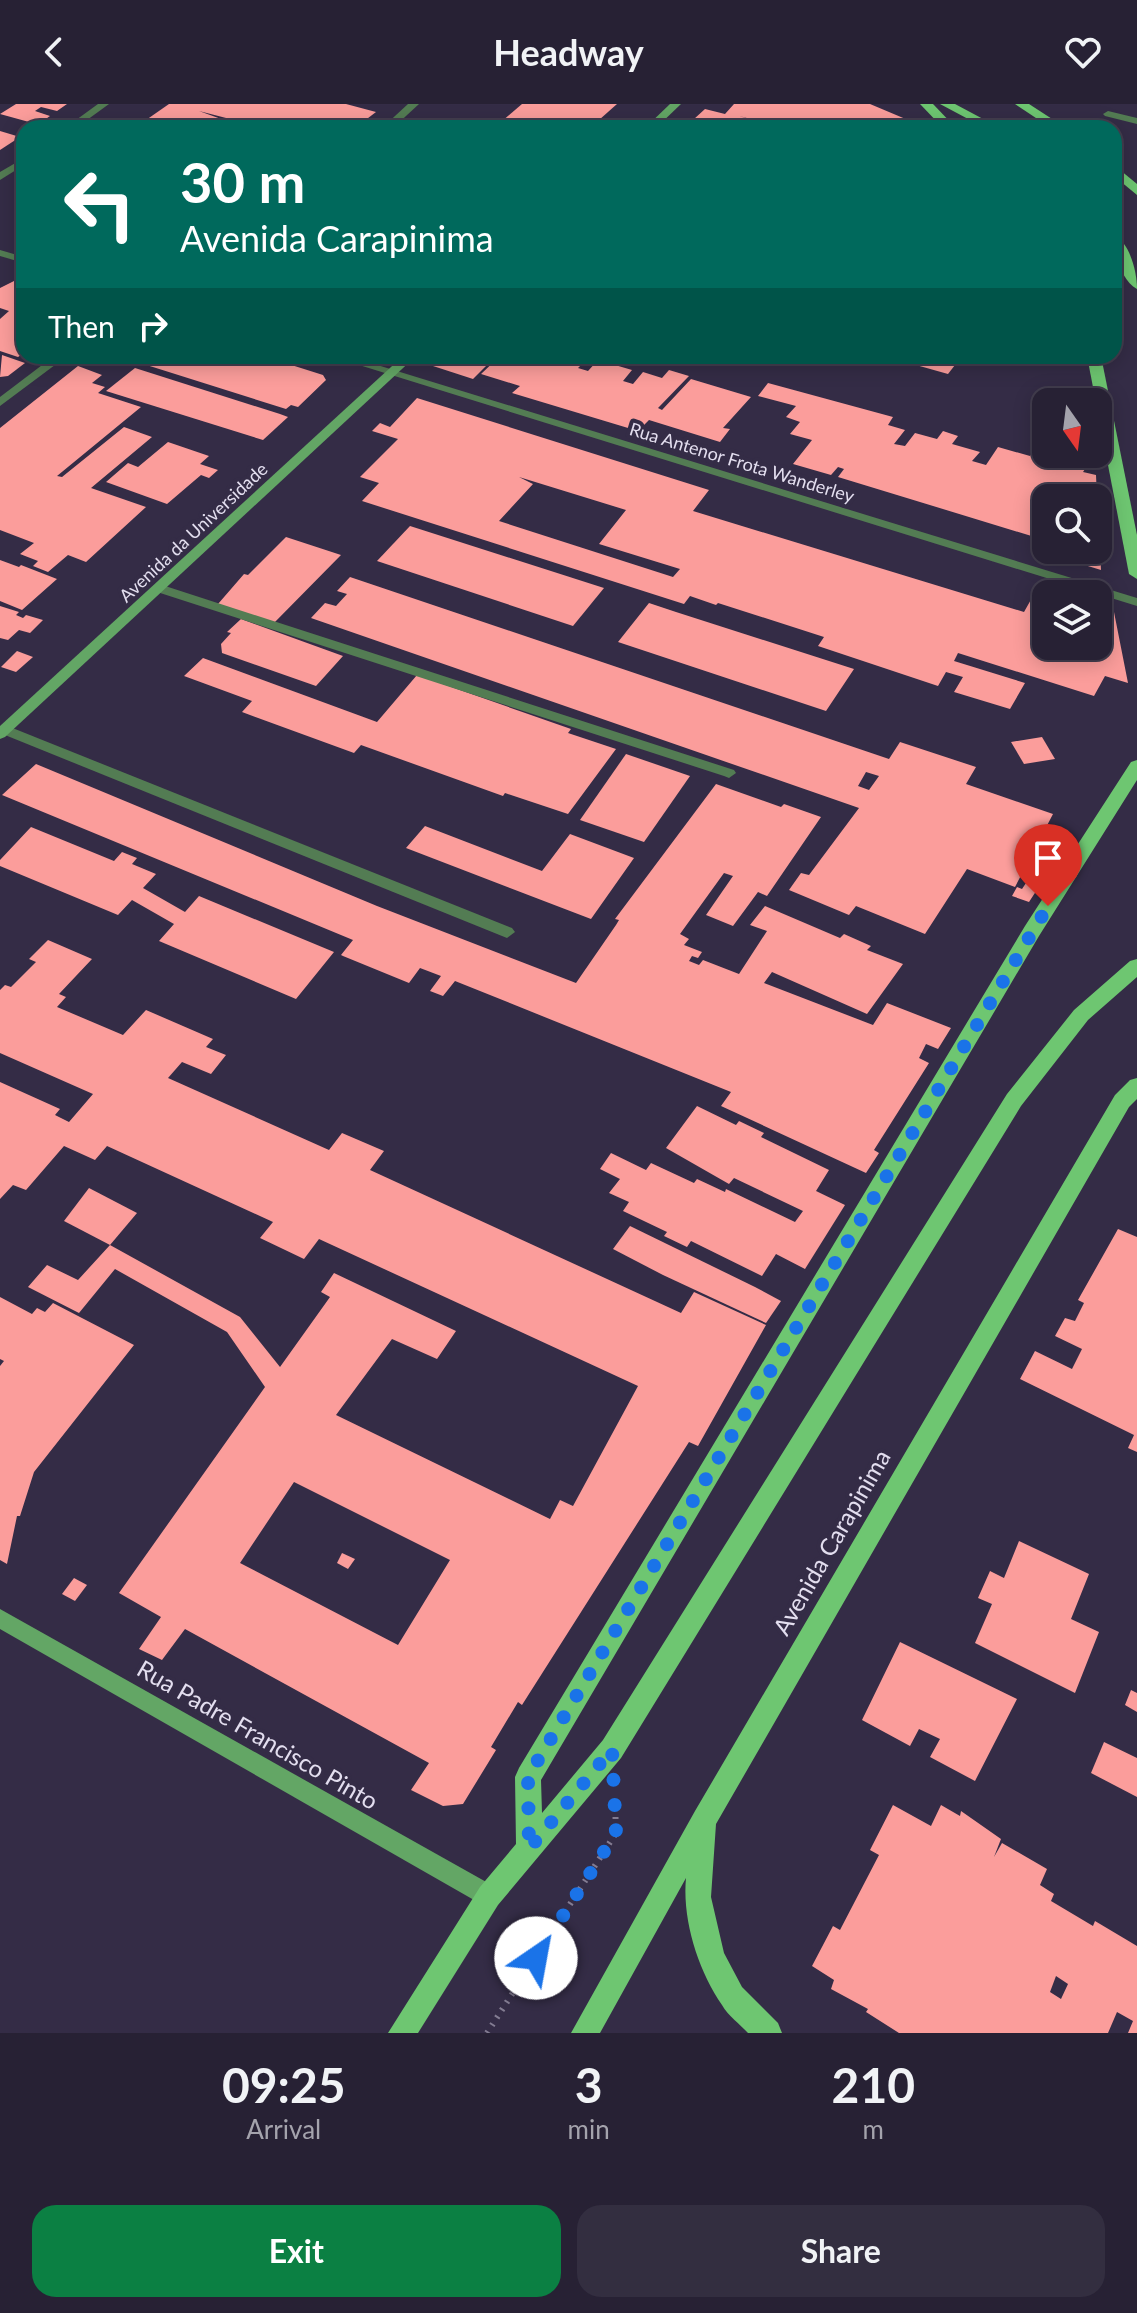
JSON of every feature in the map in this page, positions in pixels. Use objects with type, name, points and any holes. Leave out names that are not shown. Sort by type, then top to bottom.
[{"type":"main road","points":[[659,120],[676,104]]},
{"type":"main road","points":[[926,104],[942,120]]},
{"type":"main road","points":[[946,104],[978,120]]},
{"type":"main road","points":[[1021,104],[1047,120]]},
{"type":"main road","points":[[1122,177],[1137,191]]},
{"type":"main road","points":[[1122,255],[1137,285]]},
{"type":"main road","name":"Avenida da Universidade","points":[[2,731],[402,364]]},
{"type":"main road","points":[[1096,364],[1137,574]]},
{"type":"main road","points":[[529,1849],[528,1777],[1032,931],[1137,766]]},
{"type":"main road","points":[[402,2033],[489,1896],[612,1749],[1014,1100],[1081,1015],[1137,966]]},
{"type":"main road","name":"Avenida Carapinima","points":[[585,2033],[704,1820],[1132,1094]]},
{"type":"main road","name":"Rua Padre Francisco Pinto","points":[[0,1618],[489,1896]]},
{"type":"main road","points":[[704,1820],[698,1897],[711,1957],[732,1997],[768,2033]]},
{"type":"street","points":[[81,120],[104,104]]},
{"type":"street","points":[[396,120],[414,104]]},
{"type":"street","points":[[1108,114],[1137,121]]},
{"type":"street","points":[[0,403],[51,364]]},
{"type":"street","name":"Rua Antenor Frota Wanderley","points":[[362,364],[1137,602]]},
{"type":"street","points":[[159,588],[729,773]]},
{"type":"street","points":[[2,731],[507,932]]},
{"type":"path","points":[[487,2033],[616,1833],[612,1749]]},
{"type":"building","points":[[16,104],[67,104],[57,111],[41,107],[35,111],[50,116],[44,120],[22,120],[0,114]]},
{"type":"building","points":[[169,104],[346,104],[376,112],[366,120],[234,120],[199,111],[224,120],[146,120]]},
{"type":"building","points":[[522,104],[617,104],[599,120],[503,120]]},
{"type":"building","points":[[734,104],[870,104],[908,120],[755,120],[739,116],[752,120],[694,119],[705,109],[725,114]]},
{"type":"building","points":[[0,131],[16,136],[16,140],[0,150]]},
{"type":"building","points":[[16,282],[16,356],[0,351],[0,319],[9,311],[0,308],[0,288]]},
{"type":"building","points":[[2,355],[16,360],[16,364],[24,364],[8,376],[0,377]]},
{"type":"building","points":[[143,364],[288,364],[323,375],[326,380],[298,407],[291,405],[286,409]]},
{"type":"building","points":[[435,364],[488,364],[473,379],[433,366]]},
{"type":"building","points":[[492,364],[582,364],[578,368],[588,371],[594,364],[612,364],[632,370],[623,381],[633,384],[643,372],[662,378],[669,370],[689,376],[658,408],[662,410],[691,379],[751,397],[723,428],[730,429],[720,442],[649,420],[638,431],[512,393],[520,386],[481,374]]},
{"type":"building","points":[[912,364],[956,364],[948,374]]},
{"type":"building","points":[[78,366],[102,375],[92,383],[105,387],[98,393],[141,407],[57,476],[62,477],[124,427],[152,437],[91,488],[146,507],[86,562],[68,555],[48,572],[33,566],[38,561],[20,554],[34,543],[0,530],[0,428]]},
{"type":"building","points":[[135,368],[288,417],[263,440],[106,391]]},
{"type":"building","points":[[768,383],[893,417],[888,425],[905,430],[894,444],[905,446],[915,433],[937,439],[943,431],[958,436],[952,444],[980,452],[972,461],[986,465],[998,447],[1030,456],[1032,453],[1032,468],[1086,468],[1083,472],[1096,475],[1096,484],[1032,484],[1032,536],[838,477],[844,469],[838,467],[831,475],[793,464],[812,440],[790,434],[800,422],[786,417],[796,406],[758,396]]},
{"type":"building","points":[[417,398],[709,490],[693,511],[1024,612],[1032,598],[1032,660],[1112,660],[1114,612],[1128,683],[1105,676],[1094,696],[958,653],[954,661],[1025,683],[1010,709],[954,692],[963,677],[946,672],[938,686],[818,646],[824,637],[690,596],[684,604],[362,501],[379,483],[360,477],[398,439],[372,431],[380,423],[390,427]],"holes":[[[519,477],[626,510],[599,544],[680,569],[673,577],[499,521],[533,484]]]},
{"type":"building","points":[[168,442],[209,456],[200,464],[218,470],[209,478],[201,475],[167,504],[106,482],[128,463],[138,467]]},
{"type":"building","points":[[410,526],[604,588],[573,626],[377,561]]},
{"type":"building","points":[[286,537],[341,555],[273,624],[218,604],[244,574],[248,575]]},
{"type":"building","points":[[0,560],[57,579],[22,610],[0,601]]},
{"type":"building","points":[[1081,564],[1101,564],[1101,570]]},
{"type":"building","points":[[350,577],[889,759],[900,742],[976,767],[966,784],[1053,814],[1015,887],[967,869],[925,934],[856,906],[849,915],[789,890],[801,873],[809,875],[859,808],[311,618],[325,603],[336,606],[347,594],[337,591]],"holes":[[[866,772],[879,776],[869,790],[858,786]]]},
{"type":"building","points":[[649,603],[854,669],[826,711],[618,642]]},
{"type":"building","points":[[0,606],[19,612],[16,615],[23,618],[26,615],[43,620],[30,633],[19,630],[8,640],[0,638]]},
{"type":"building","points":[[241,619],[343,656],[316,686],[222,653],[221,644],[231,633],[227,632]]},
{"type":"building","points":[[17,651],[33,657],[16,672],[1,667]]},
{"type":"building","points":[[203,658],[377,722],[417,675],[571,729],[568,733],[616,749],[568,814],[505,793],[503,796],[361,745],[354,753],[242,712],[252,701],[184,676]]},
{"type":"building","points":[[1042,737],[1055,759],[1024,764],[1011,742]]},
{"type":"building","points":[[626,754],[690,776],[644,842],[580,820]]},
{"type":"building","points":[[36,764],[377,906],[576,983],[619,920],[615,919],[716,784],[781,807],[784,804],[821,817],[767,896],[758,892],[733,926],[706,915],[733,876],[724,873],[680,934],[689,939],[684,945],[702,952],[698,958],[692,956],[689,961],[699,965],[703,960],[739,974],[767,931],[750,925],[765,906],[840,938],[844,934],[871,946],[867,950],[903,964],[867,1014],[772,972],[764,983],[873,1025],[887,1003],[951,1028],[938,1049],[926,1044],[919,1058],[929,1063],[874,1150],[879,1153],[866,1173],[721,1106],[731,1092],[455,981],[443,996],[430,991],[441,976],[420,968],[409,983],[341,955],[353,940],[2,795]]},
{"type":"building","points":[[425,826],[542,871],[570,834],[634,858],[591,919],[406,848]]},
{"type":"building","points":[[31,827],[114,861],[122,852],[137,858],[132,864],[156,874],[143,888],[185,912],[199,896],[334,952],[296,999],[159,941],[174,924],[132,900],[118,915],[0,866],[0,860]]},
{"type":"building","points":[[1036,868],[1048,873],[1029,902],[1012,896],[1017,887],[1022,889]]},
{"type":"building","points":[[48,940],[92,959],[59,994],[66,997],[57,1007],[123,1035],[146,1010],[213,1039],[206,1047],[226,1055],[211,1074],[182,1062],[168,1078],[329,1150],[342,1133],[384,1151],[370,1170],[681,1313],[694,1292],[766,1325],[698,1446],[689,1442],[522,1705],[518,1702],[491,1747],[496,1750],[463,1804],[443,1806],[411,1790],[429,1763],[185,1629],[162,1660],[139,1649],[161,1617],[119,1593],[265,1387],[227,1332],[115,1269],[79,1313],[28,1287],[47,1265],[78,1280],[110,1245],[240,1317],[280,1367],[330,1297],[321,1292],[334,1273],[456,1331],[437,1359],[392,1339],[336,1415],[550,1519],[560,1500],[573,1506],[638,1386],[319,1239],[304,1259],[260,1238],[273,1222],[107,1146],[95,1160],[64,1146],[26,1190],[13,1185],[0,1199],[0,1082],[60,1109],[55,1115],[69,1122],[93,1094],[0,1053],[0,990],[5,985],[11,987],[36,962],[29,959]],"holes":[[[294,1482],[450,1560],[398,1645],[240,1563]]]},
{"type":"building","points":[[697,1106],[736,1125],[739,1121],[764,1133],[761,1137],[829,1170],[816,1191],[845,1205],[805,1269],[776,1254],[762,1276],[691,1241],[687,1247],[664,1236],[667,1232],[623,1211],[629,1202],[609,1193],[620,1179],[600,1169],[611,1153],[646,1170],[651,1163],[694,1183],[697,1179],[725,1192],[726,1189],[795,1222],[803,1211],[734,1178],[729,1184],[666,1148]]},
{"type":"building","points":[[89,1188],[137,1213],[110,1245],[64,1221]]},
{"type":"building","points":[[630,1226],[781,1301],[766,1323],[663,1275],[613,1249]]},
{"type":"building","points":[[1118,1229],[1137,1237],[1137,1452],[1128,1448],[1134,1435],[1020,1379],[1035,1351],[1072,1369],[1082,1349],[1055,1336],[1065,1318],[1075,1321],[1084,1303],[1078,1300]]},
{"type":"building","points":[[0,1297],[32,1314],[37,1308],[45,1312],[53,1303],[134,1345],[34,1472],[20,1516],[17,1516],[7,1564],[0,1560],[0,1366],[4,1361],[0,1359]]},
{"type":"building","points":[[1019,1541],[1089,1574],[1071,1619],[1099,1632],[1075,1693],[975,1643],[992,1604],[978,1598],[990,1571],[1004,1578]]},
{"type":"building","points":[[342,1553],[355,1559],[348,1569],[337,1563]]},
{"type":"building","points":[[74,1578],[87,1585],[75,1601],[62,1594]]},
{"type":"building","points":[[900,1642],[1017,1699],[975,1781],[930,1757],[940,1739],[919,1729],[910,1746],[862,1720]]},
{"type":"building","points":[[1131,1690],[1137,1693],[1137,1712],[1125,1705]]},
{"type":"building","points":[[1104,1742],[1137,1758],[1137,1797],[1091,1773]]},
{"type":"building","points":[[893,1805],[931,1826],[941,1805],[960,1816],[961,1811],[1001,1839],[994,1857],[1002,1843],[1047,1869],[1040,1885],[1054,1894],[1051,1901],[1093,1926],[1095,1921],[1137,1946],[1137,2033],[1128,2033],[1133,2021],[1117,2012],[1108,2033],[899,2033],[866,2012],[868,2009],[831,1989],[834,1980],[812,1966],[833,1926],[840,1930],[879,1855],[870,1850]],"holes":[[[1056,1976],[1068,1984],[1061,1999],[1050,1992]]]},
{"type":"route","points":[[536,1958],[616,1833],[612,1749],[529,1849],[528,1777],[1048,906]]}]
